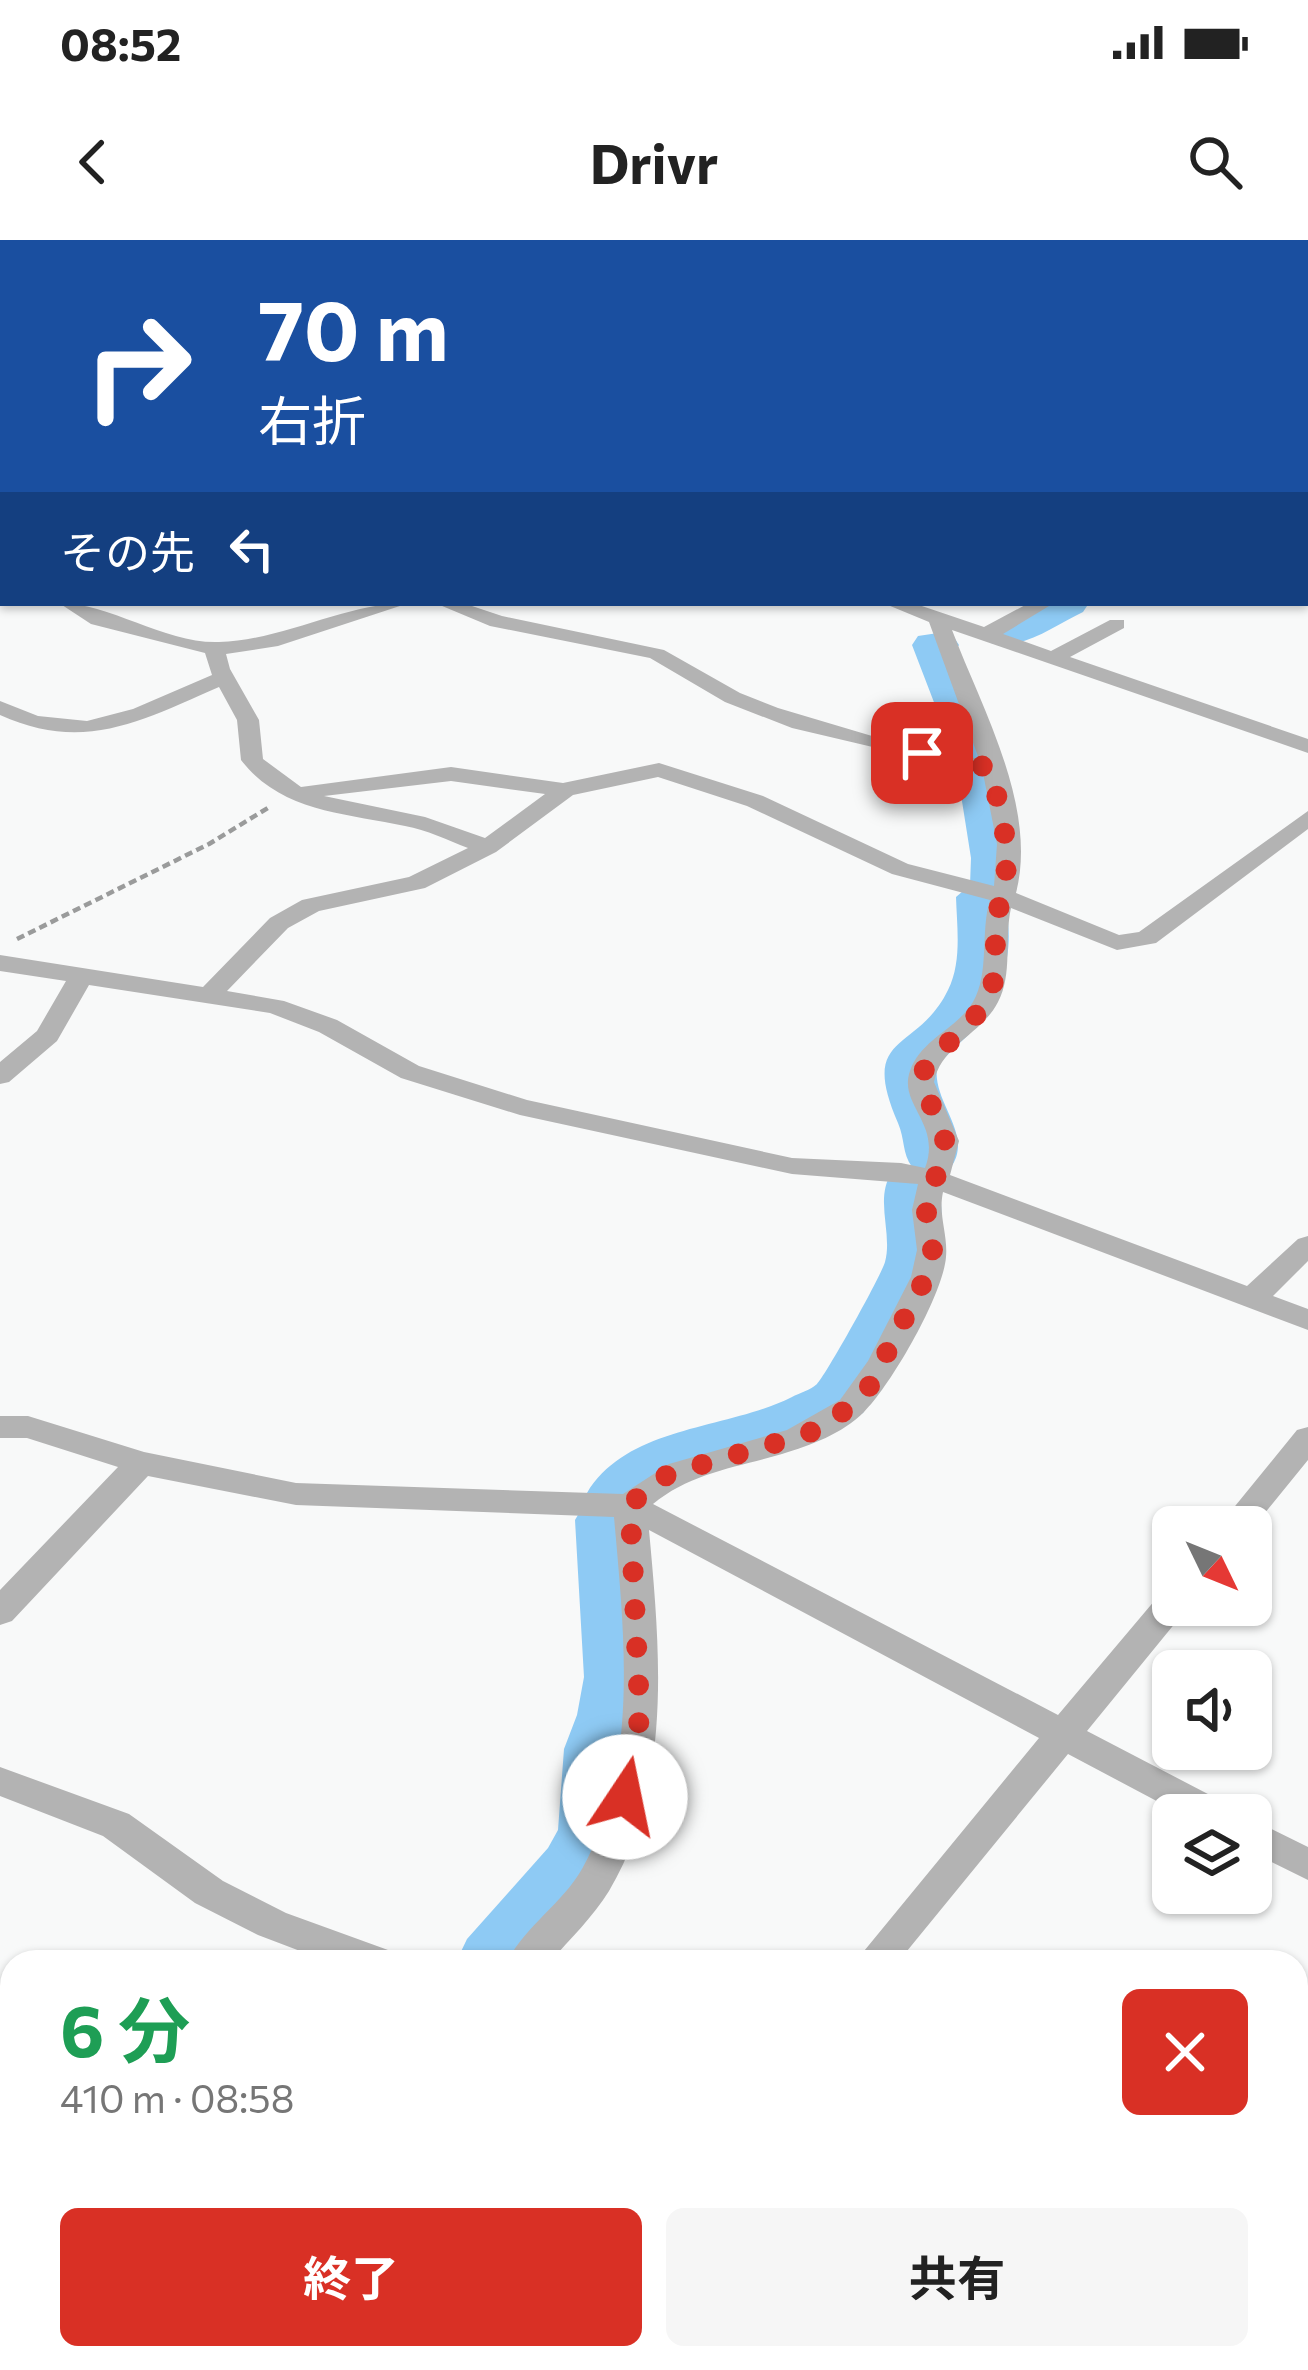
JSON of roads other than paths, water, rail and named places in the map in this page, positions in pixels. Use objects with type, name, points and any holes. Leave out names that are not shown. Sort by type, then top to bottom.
[{"type":"street","points":[[74,606],[98,620],[215,649],[271,642],[389,606]]},
{"type":"street","points":[[312,606],[342,620]]},
{"type":"street","points":[[453,606],[512,628],[655,653],[690,667],[725,695],[765,712],[991,768]]},
{"type":"street","points":[[987,634],[1038,606]]},
{"type":"street","points":[[536,1950],[593,1882],[611,1848],[625,1797],[640,1716],[630,1506],[647,1487],[669,1474],[807,1434],[833,1420],[867,1391],[930,1269],[933,1246],[926,1210],[942,1164],[944,1131],[921,1084],[925,1067],[985,1006],[993,985],[1009,855],[991,768],[925,611]]},
{"type":"street","points":[[925,611],[1308,746]]},
{"type":"street","points":[[1053,658],[1117,624]]},
{"type":"street","points":[[215,649],[224,677],[248,720],[252,760],[295,792],[359,814],[409,820],[488,847]]},
{"type":"street","points":[[0,706],[23,719],[70,731],[91,729],[224,677]]},
{"type":"street","points":[[0,730],[23,719]]},
{"type":"street","points":[[295,792],[451,774],[565,790],[637,772],[678,773],[755,801],[900,869],[1003,896],[1099,937],[1132,942],[1147,938],[1308,818]]},
{"type":"street","points":[[211,993],[279,923],[310,905],[416,883],[488,847],[565,790]]},
{"type":"street","points":[[0,963],[80,979],[211,993],[301,1015],[410,1072],[501,1102],[750,1158],[934,1179],[1308,1320]]},
{"type":"street","points":[[0,1076],[48,1035],[80,979]]},
{"type":"street","points":[[1252,1299],[1308,1244]]},
{"type":"street","points":[[0,1427],[28,1427],[140,1462],[296,1494],[630,1506],[1177,1794]]},
{"type":"street","points":[[1252,1506],[1308,1438]]},
{"type":"street","points":[[0,1612],[140,1462]]},
{"type":"street","points":[[885,1950],[1153,1626]]},
{"type":"street","points":[[0,1781],[116,1825],[209,1892],[272,1924],[342,1950]]},
{"type":"street","points":[[1272,1845],[1308,1864]]},
{"type":"waterway","points":[[1006,634],[1063,606]]},
{"type":"waterway","points":[[938,645],[933,645],[977,757]]},
{"type":"waterway","points":[[981,776],[995,858],[991,881]]},
{"type":"waterway","points":[[931,1155],[929,1132],[910,1090],[910,1067],[957,1016],[976,987],[982,956],[980,897]]},
{"type":"waterway","points":[[620,1493],[635,1476],[657,1464],[791,1424],[841,1398],[915,1261],[912,1184]]},
{"type":"waterway","points":[[505,1950],[575,1870],[595,1831],[600,1749],[613,1715],[619,1677],[608,1520]]}]
